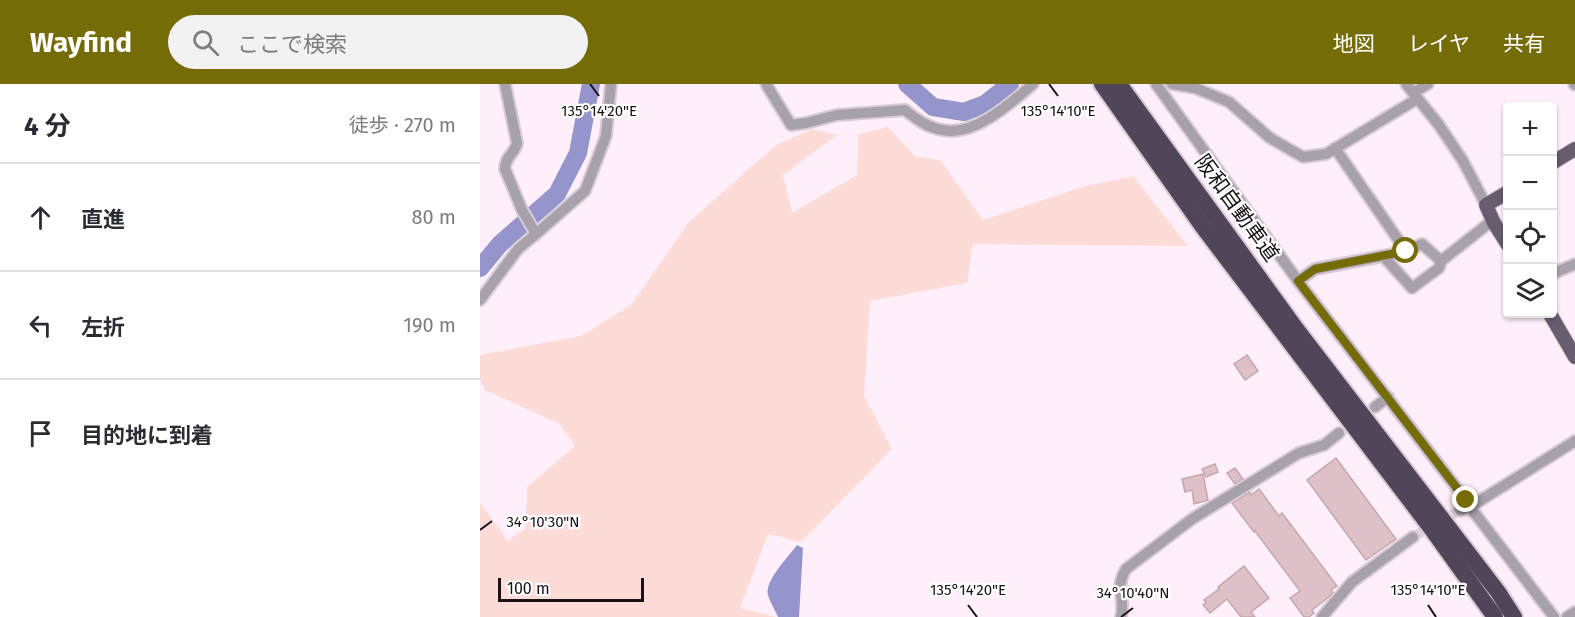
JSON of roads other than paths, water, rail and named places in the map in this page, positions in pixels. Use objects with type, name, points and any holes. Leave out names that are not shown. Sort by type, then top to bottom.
[{"type":"highway","name":"阪和自動車道","points":[[1102,84],[1203,227],[1434,532],[1495,617]]},
{"type":"highway","name":"阪和自動車道","points":[[1119,84],[1294,326],[1498,592],[1514,617]]},
{"type":"main road","points":[[1557,160],[1575,149]]},
{"type":"main road","points":[[1503,195],[1486,205],[1503,237]]},
{"type":"main road","points":[[1552,318],[1575,357]]},
{"type":"street","points":[[505,84],[517,143],[505,162],[505,169],[522,210],[535,232]]},
{"type":"street","points":[[480,300],[518,249],[585,191],[606,136],[611,84]]},
{"type":"street","points":[[766,84],[791,125],[837,115],[905,110],[920,121],[943,131],[964,129],[989,119],[1010,105],[1033,84]]},
{"type":"street","points":[[1156,84],[1298,281],[1466,500],[1465,509],[1554,617]]},
{"type":"street","points":[[1172,84],[1194,88],[1229,102],[1270,138],[1303,157],[1326,153],[1335,148],[1412,92],[1428,84]]},
{"type":"street","points":[[1412,92],[1439,125],[1463,161],[1486,205]]},
{"type":"street","points":[[1335,148],[1406,251]]},
{"type":"street","points":[[1383,256],[1412,288],[1439,268],[1441,261],[1492,220]]},
{"type":"street","points":[[1298,281],[1315,269],[1406,251],[1422,244],[1441,261]]},
{"type":"street","points":[[1557,272],[1575,264]]},
{"type":"street","points":[[1375,407],[1388,398]]},
{"type":"street","points":[[1121,617],[1123,610],[1119,586],[1126,570],[1192,519],[1299,453],[1324,445],[1339,433]]},
{"type":"street","points":[[1465,509],[1575,441]]},
{"type":"street","points":[[1322,617],[1352,582],[1413,537]]},
{"type":"street","points":[[1568,617],[1575,612]]},
{"type":"water","points":[[797,545],[803,548],[799,617],[778,617],[769,598],[768,589],[773,576]]},
{"type":"waterway","points":[[480,268],[500,244],[557,194],[578,153],[591,84]]},
{"type":"waterway","points":[[907,84],[933,107],[964,112],[985,104],[1010,84]]},
{"type":"tunnel","points":[[1413,537],[1460,510]]}]
